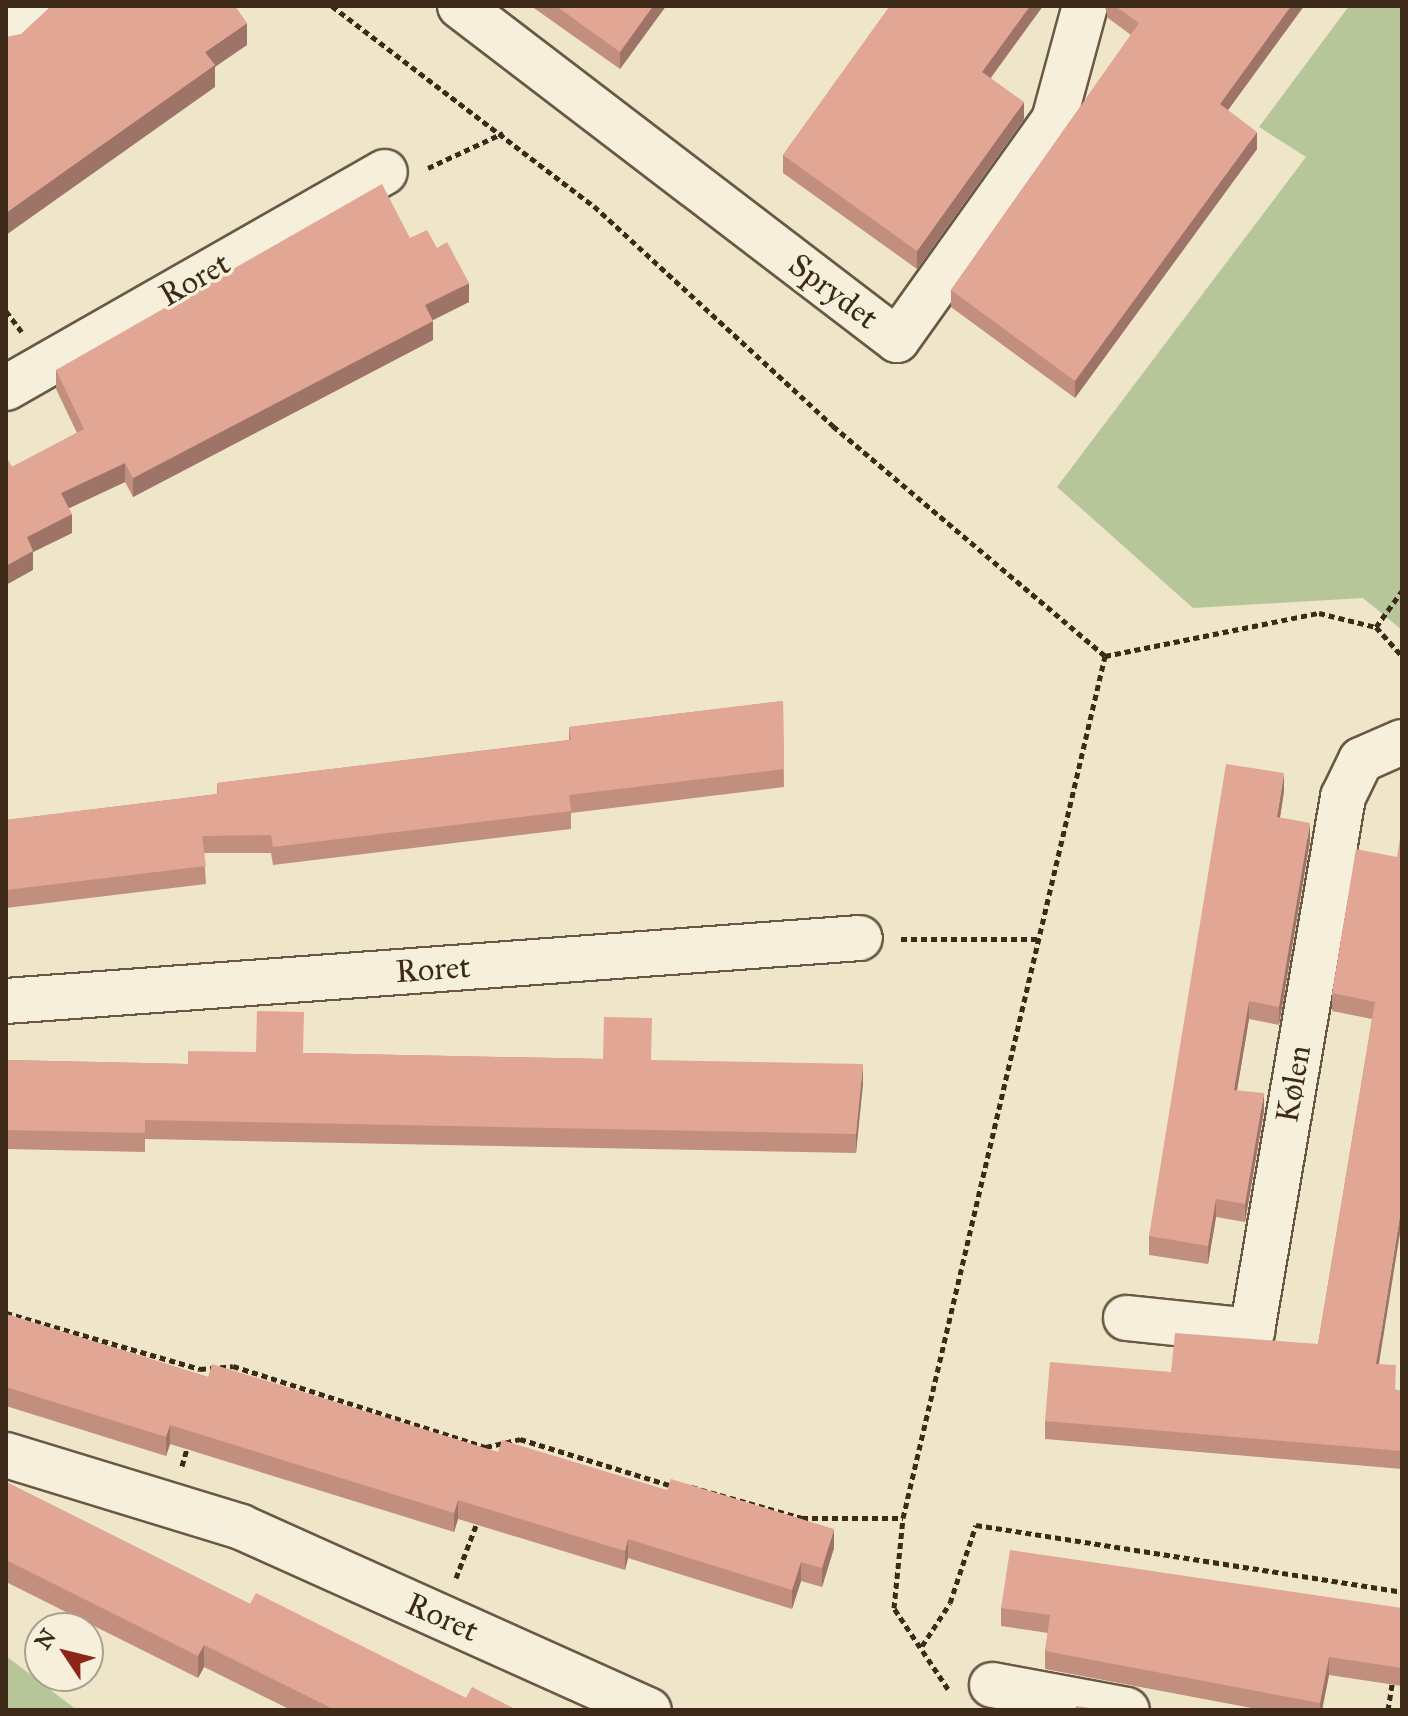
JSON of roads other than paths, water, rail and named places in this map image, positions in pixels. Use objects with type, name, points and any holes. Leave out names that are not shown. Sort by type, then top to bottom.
[{"type":"street","points":[[6,36],[46,6]]},
{"type":"street","name":"Sprydet","points":[[460,6],[897,340],[1054,120],[1085,6]]},
{"type":"street","name":"Roret","points":[[6,388],[385,172]]},
{"type":"street","name":"Kølen","points":[[1126,1318],[1252,1331],[1343,797],[1361,760],[1402,742]]},
{"type":"street","name":"Roret","points":[[6,1001],[860,938]]},
{"type":"street","name":"Roret","points":[[6,1455],[241,1527],[649,1710]]},
{"type":"street","points":[[972,1690],[1127,1710]]}]
